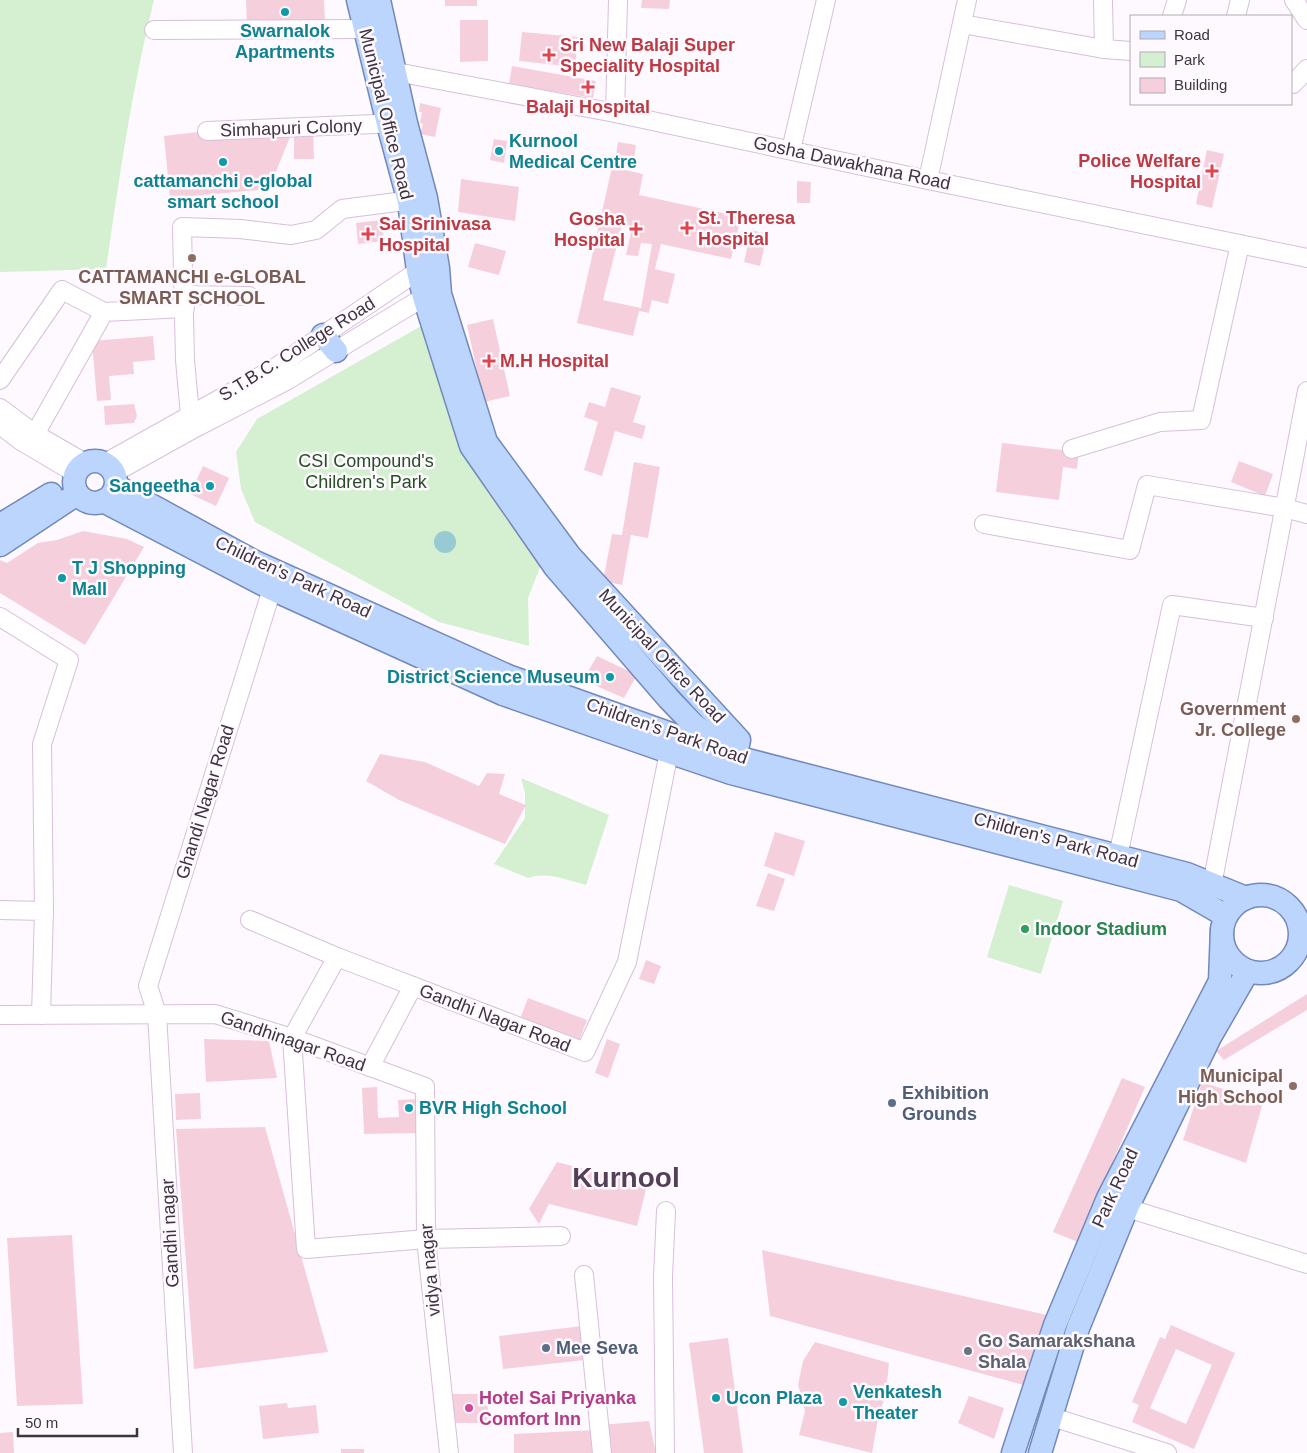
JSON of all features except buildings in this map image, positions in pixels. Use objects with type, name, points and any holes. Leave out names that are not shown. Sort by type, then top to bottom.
[{"type":"main road","name":"Municipal Office Road","points":[[358,0],[365,29],[397,123],[418,200],[432,295],[471,446],[555,567],[669,699],[734,765]]},
{"type":"main road","name":"Municipal Office Road","points":[[380,0],[396,72],[397,123]]},
{"type":"main road","name":"Children's Park Road","points":[[94,479],[255,562],[508,676],[734,765],[1181,890],[1224,922]]},
{"type":"main road","name":"Children's Park Road","points":[[94,479],[272,589],[503,694],[669,752],[734,765],[1118,856],[1187,874],[1246,898]]},
{"type":"main road","name":"S.T.B.C. College Road","points":[[0,525],[94,479]]},
{"type":"main road","name":"S.T.B.C. College Road","points":[[0,545],[94,479]]},
{"type":"main road","points":[[1270,897],[1299,907],[1297,920],[1303,931],[1294,955],[1286,964],[1275,970],[1261,973],[1248,971],[1236,965],[1228,955],[1222,942],[1224,922],[1235,905],[1246,898],[1270,897]]},
{"type":"main road","name":"Park Road","points":[[1013,1453],[1055,1326],[1108,1198],[1220,981],[1224,922]]},
{"type":"main road","name":"Park Road","points":[[1040,1453],[1078,1328],[1127,1208],[1210,1037],[1248,971]]},
{"type":"street","points":[[615,113],[618,0]]},
{"type":"street","points":[[791,150],[826,0]]},
{"type":"street","points":[[928,180],[967,0]]},
{"type":"street","points":[[1103,0],[1104,49]]},
{"type":"street","points":[[1172,15],[1177,0]]},
{"type":"street","points":[[1236,15],[1240,0]]},
{"type":"street","points":[[1294,0],[1307,20]]},
{"type":"street","points":[[962,24],[1104,49],[1130,51]]},
{"type":"street","points":[[154,30],[365,29]]},
{"type":"street","points":[[1292,84],[1307,69]]},
{"type":"street","name":"Gosha Dawakhana Road","points":[[396,72],[615,113],[1307,258]]},
{"type":"street","name":"Simhapuri Colony","points":[[207,131],[397,123]]},
{"type":"street","points":[[190,415],[186,360],[182,227],[291,235],[316,230],[342,209],[418,200]]},
{"type":"street","points":[[1072,449],[1160,422],[1201,420],[1240,244]]},
{"type":"street","name":"S.T.B.C. College Road","points":[[94,479],[190,415],[273,369],[329,343],[428,269]]},
{"type":"street","points":[[0,380],[62,290],[104,312],[248,296]]},
{"type":"street","points":[[94,479],[286,381],[329,343],[432,295]]},
{"type":"street","points":[[35,434],[104,312]]},
{"type":"street","points":[[1212,885],[1285,508],[1301,460],[1307,391]]},
{"type":"street","points":[[0,408],[94,479]]},
{"type":"street","points":[[0,425],[22,441],[94,479]]},
{"type":"street","points":[[984,524],[1130,550],[1146,485],[1285,508],[1307,514]]},
{"type":"street","name":"Ghandi Nagar Road","points":[[157,1014],[148,986],[272,589]]},
{"type":"street","points":[[1118,856],[1172,605],[1264,618]]},
{"type":"street","points":[[0,617],[69,660],[42,744],[44,911],[41,1015]]},
{"type":"street","name":"Gandhi Nagar Road","points":[[250,920],[337,957],[585,1052],[627,962],[669,752]]},
{"type":"street","points":[[0,910],[44,911]]},
{"type":"street","points":[[337,957],[292,1038],[306,1249],[426,1239],[561,1236]]},
{"type":"street","points":[[370,1067],[413,986]]},
{"type":"street","points":[[0,1015],[157,1014]]},
{"type":"street","name":"Gandhinagar Road","points":[[157,1014],[215,1014],[292,1038],[425,1087]]},
{"type":"street","name":"Gandhi nagar","points":[[157,1014],[183,1453]]},
{"type":"street","name":"vidya nagar","points":[[425,1087],[426,1239],[448,1453]]},
{"type":"street","points":[[1127,1208],[1307,1264]]},
{"type":"street","points":[[665,1453],[663,1277],[666,1211]]},
{"type":"street","points":[[584,1275],[602,1453]]},
{"type":"street","points":[[1052,1418],[1167,1453]]},
{"type":"green space","points":[[0,0],[154,0],[133,100],[106,269],[0,272]]},
{"type":"green space","name":"CSI Compound's Children's Park","points":[[423,325],[543,560],[528,598],[529,646],[439,622],[255,522],[241,489],[236,452],[257,419]]},
{"type":"green space","points":[[521,778],[609,815],[586,885],[542,875],[528,878],[494,864],[525,818],[525,793]]},
{"type":"green space","name":"Indoor Stadium","points":[[1009,885],[1063,901],[1041,974],[987,957]]},
{"type":"water","points":[[445,531],[453,534],[456,542],[453,550],[445,553],[437,550],[434,542],[437,534]]},
{"type":"place","name":"Swarnalok Apartments","points":[[285,12]]},
{"type":"place","name":"Sri New Balaji Super Speciality Hospital","points":[[549,55]]},
{"type":"place","name":"Balaji Hospital","points":[[588,87]]},
{"type":"place","name":"Kurnool Medical Centre","points":[[499,151]]},
{"type":"place","name":"cattamanchi e-global smart school","points":[[223,162]]},
{"type":"place","name":"Police Welfare Hospital","points":[[1212,171]]},
{"type":"place","name":"St. Theresa Hospital","points":[[687,228]]},
{"type":"place","name":"Gosha Hospital","points":[[636,229]]},
{"type":"place","name":"Sai Srinivasa Hospital","points":[[368,234]]},
{"type":"place","name":"CATTAMANCHI e-GLOBAL SMART SCHOOL","points":[[192,258]]},
{"type":"place","name":"M.H Hospital","points":[[489,361]]},
{"type":"place","name":"Sangeetha","points":[[210,486]]},
{"type":"place","name":"T J Shopping Mall","points":[[62,578]]},
{"type":"place","name":"District Science Museum","points":[[610,677]]},
{"type":"place","name":"Government Jr. College","points":[[1296,719]]},
{"type":"place","name":"Indoor Stadium","points":[[1025,929]]},
{"type":"place","name":"Municipal High School","points":[[1293,1086]]},
{"type":"place","name":"Exhibition Grounds","points":[[892,1103]]},
{"type":"place","name":"BVR High School","points":[[409,1108]]},
{"type":"place","name":"Mee Seva","points":[[546,1348]]},
{"type":"place","name":"Go Samarakshana Shala","points":[[968,1351]]},
{"type":"place","name":"Ucon Plaza","points":[[716,1398]]},
{"type":"place","name":"Venkatesh Theater","points":[[843,1402]]},
{"type":"place","name":"Hotel Sai Priyanka Comfort Inn","points":[[469,1408]]},
{"type":"district","name":"Kurnool","points":[[626,1177]]}]
